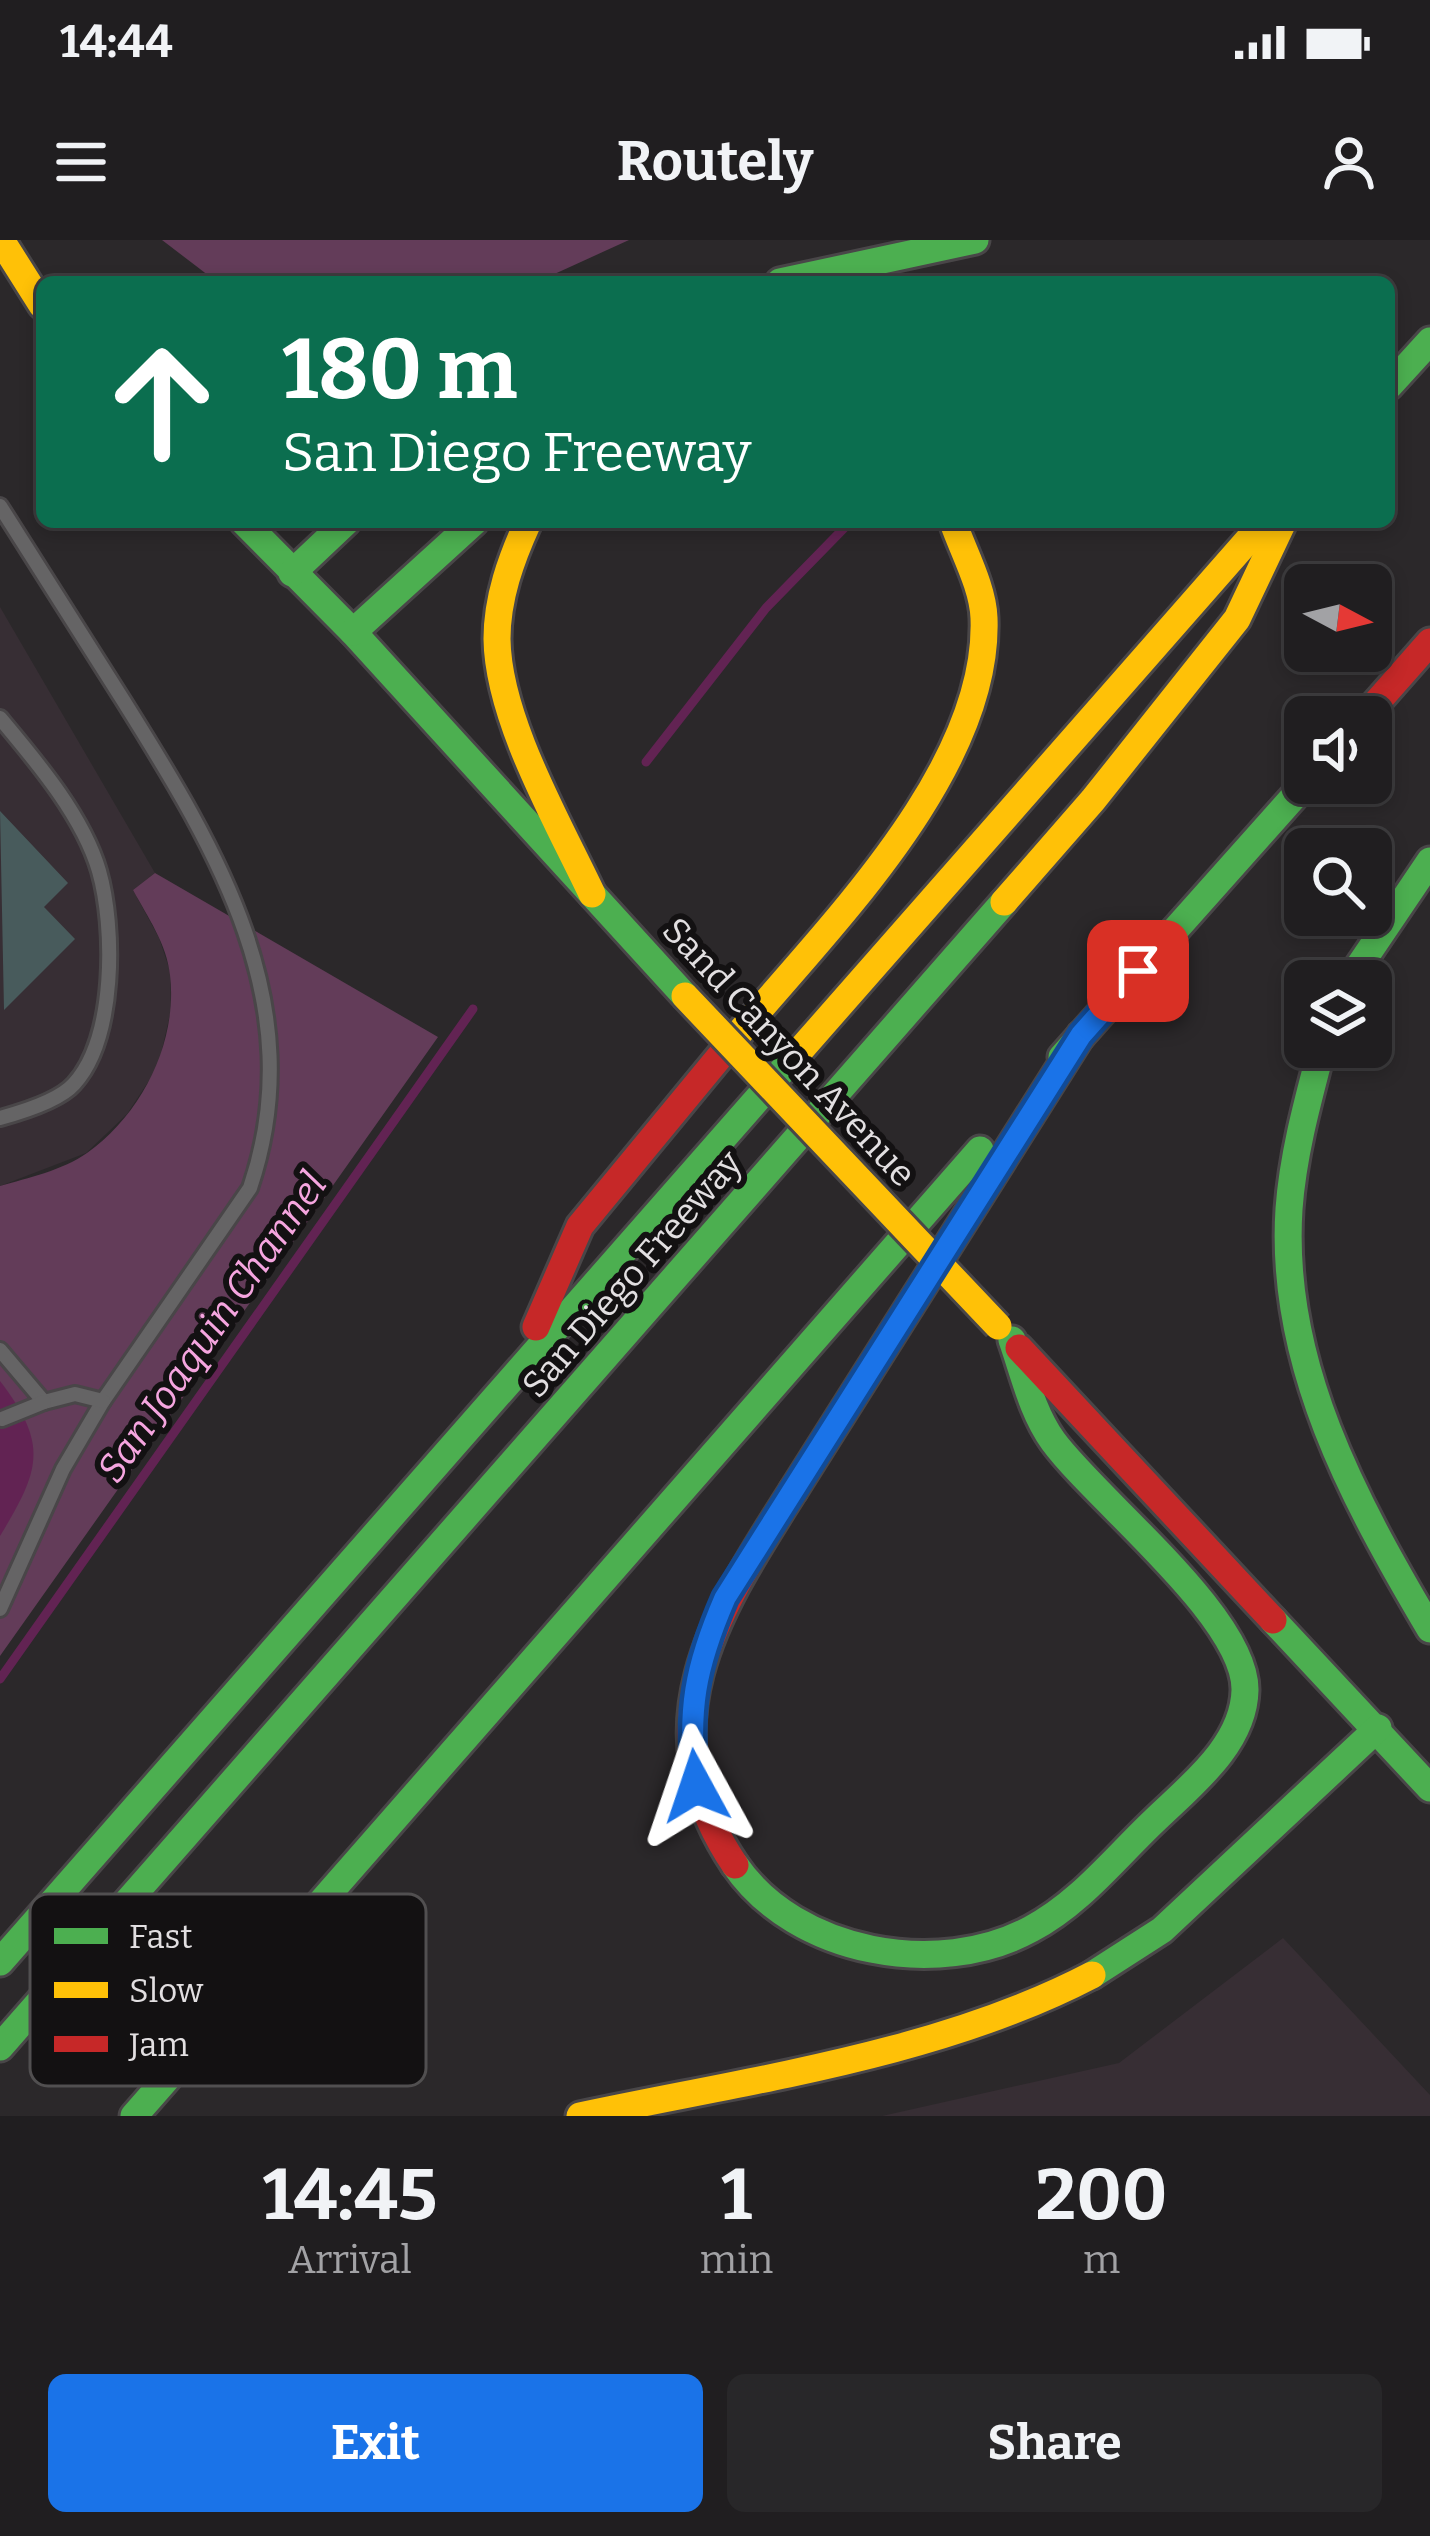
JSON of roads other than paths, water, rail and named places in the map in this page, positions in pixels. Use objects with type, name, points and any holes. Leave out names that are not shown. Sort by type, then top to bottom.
[{"type":"main road","points":[[1,240],[36,296]]},
{"type":"main road","points":[[808,276],[975,240]]},
{"type":"main road","points":[[0,284],[36,302]]},
{"type":"main road","points":[[1395,379],[1430,341]]},
{"type":"main road","name":"Sand Canyon Avenue","points":[[250,528],[353,632],[685,996],[1430,1788]]},
{"type":"main road","points":[[292,574],[340,528]]},
{"type":"main road","points":[[353,632],[467,528]]},
{"type":"main road","points":[[525,528],[506,571],[499,602],[500,676],[592,894]]},
{"type":"main road","points":[[514,1376],[580,1226],[891,849],[940,778],[965,731],[982,668],[984,612],[955,528]]},
{"type":"main road","name":"San Diego Freeway","points":[[60,1894],[1259,528]]},
{"type":"main road","name":"San Diego Freeway","points":[[134,1894],[1093,800],[1237,620],[1280,528]]},
{"type":"main road","points":[[1382,696],[1430,642]]},
{"type":"main road","points":[[328,1894],[1287,804]]},
{"type":"main road","points":[[1362,960],[1430,861]]},
{"type":"main road","points":[[1005,1333],[1048,1434],[1193,1591],[1242,1663],[1246,1693],[1228,1742],[1201,1776],[1030,1931],[985,1948],[924,1958],[878,1953],[832,1940],[786,1915],[728,1858],[696,1786],[690,1738],[701,1654],[725,1598],[1081,1035]]},
{"type":"main road","points":[[1316,1068],[1291,1164],[1287,1259],[1298,1340],[1340,1471],[1430,1629]]},
{"type":"main road","points":[[580,2116],[875,2052],[1029,2008],[1098,1972],[1162,1930],[1378,1728]]},
{"type":"main road","name":"San Diego Freeway","points":[[0,1962],[30,1928]]},
{"type":"main road","name":"San Diego Freeway","points":[[0,2047],[30,2013]]},
{"type":"main road","points":[[134,2116],[160,2086]]},
{"type":"lane","points":[[0,506],[197,817],[239,908],[264,1013],[268,1078],[260,1158],[250,1188],[103,1401],[63,1468],[0,1609]]},
{"type":"lane","points":[[0,718],[79,827],[99,871],[107,922],[108,980],[99,1036],[74,1085],[0,1118]]},
{"type":"lane","points":[[0,1350],[44,1402]]},
{"type":"lane","points":[[2,1419],[75,1394],[103,1401]]},
{"type":"waterway","name":"San Joaquin Channel","points":[[646,762],[766,608],[844,528]]},
{"type":"waterway","name":"San Joaquin Channel","points":[[0,1679],[473,1009]]}]
